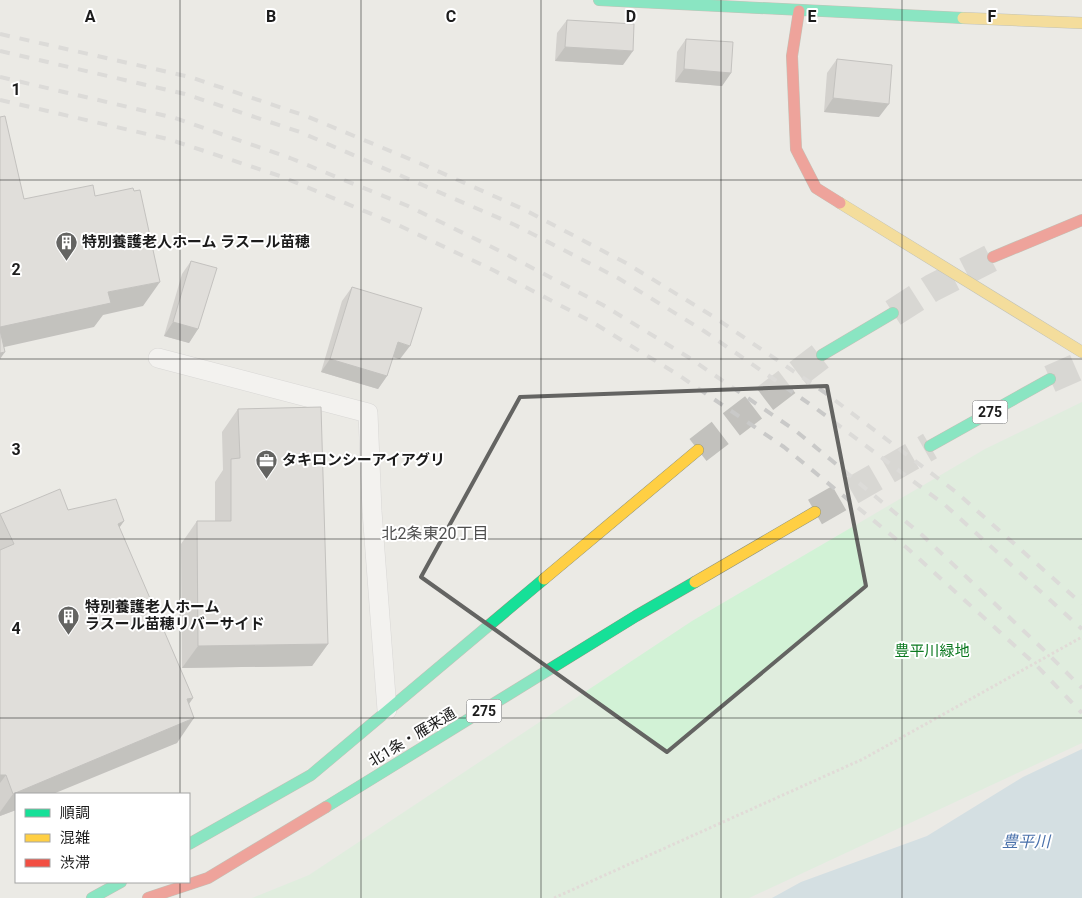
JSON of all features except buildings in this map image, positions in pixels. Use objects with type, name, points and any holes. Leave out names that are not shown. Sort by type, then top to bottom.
[{"type":"main road","points":[[599,0],[1082,23]]},
{"type":"main road","points":[[799,11],[792,56],[796,149],[816,188],[1082,352]]},
{"type":"main road","points":[[993,257],[1082,220]]},
{"type":"main road","points":[[822,355],[893,313]]},
{"type":"main road","name":"275","points":[[930,446],[1050,379]]},
{"type":"main road","name":"北1条・雁来通","points":[[190,843],[311,775],[698,450]]},
{"type":"main road","name":"北1条・雁来通","points":[[148,898],[208,878],[414,754],[636,616],[815,512]]},
{"type":"main road","points":[[92,898],[119,883]]},
{"type":"lane","points":[[158,358],[368,413],[372,511],[388,710]]},
{"type":"path","points":[[554,898],[863,759],[1082,637]]},
{"type":"highlighted area","points":[[827,386],[866,586],[667,752],[421,577],[520,397]]},
{"type":"green space","name":"豊平川緑地","points":[[1082,402],[1082,743],[749,898],[252,898],[309,875],[692,621],[985,449]]},
{"type":"water","name":"豊平川","points":[[1082,749],[1082,898],[772,898],[801,882],[927,836],[1023,777]]},
{"type":"tunnel","points":[[893,313],[932,288],[993,257]]},
{"type":"tunnel","points":[[698,450],[822,355]]},
{"type":"tunnel","points":[[1050,379],[1082,365]]},
{"type":"tunnel","points":[[815,512],[930,446]]},
{"type":"railway","points":[[0,34],[190,77],[306,116],[523,209],[626,263],[714,317],[824,392],[956,492],[1082,604]]},
{"type":"railway","points":[[0,51],[185,94],[300,132],[515,225],[618,278],[704,331],[814,407],[945,505],[1082,629]]},
{"type":"railway","points":[[0,77],[175,118],[290,158],[408,206],[502,252],[603,305],[688,357],[796,431],[922,535],[1082,688]]},
{"type":"railway","points":[[0,100],[168,139],[280,176],[398,225],[493,270],[592,322],[677,374],[784,447],[907,548],[1035,664],[1082,713]]},
{"type":"traffic: fast","points":[[599,0],[963,18]]},
{"type":"traffic: fast","points":[[822,355],[893,313]]},
{"type":"traffic: fast","points":[[930,446],[1050,379]]},
{"type":"traffic: fast","points":[[190,843],[311,775],[544,579]]},
{"type":"traffic: fast","points":[[326,807],[636,616],[695,582]]},
{"type":"traffic: fast","points":[[92,898],[119,883]]},
{"type":"traffic: slow","points":[[963,18],[1082,23]]},
{"type":"traffic: slow","points":[[840,203],[1082,352]]},
{"type":"traffic: slow","points":[[544,579],[698,450]]},
{"type":"traffic: slow","points":[[695,582],[815,512]]},
{"type":"traffic: jam","points":[[799,11],[792,56],[796,149],[816,188],[840,203]]},
{"type":"traffic: jam","points":[[993,257],[1082,220]]},
{"type":"traffic: jam","points":[[148,898],[208,878],[326,807]]},
{"type":"place","name":"特別養護老人ホーム ラスール苗穂","points":[[66,261]]},
{"type":"place","name":"タキロンシーアイアグリ","points":[[266,479]]},
{"type":"place","name":"特別養護老人ホーム ラスール苗穂リバーサイド","points":[[69,635]]},
{"type":"district","name":"北2条東20丁目","points":[[435,533]]}]
